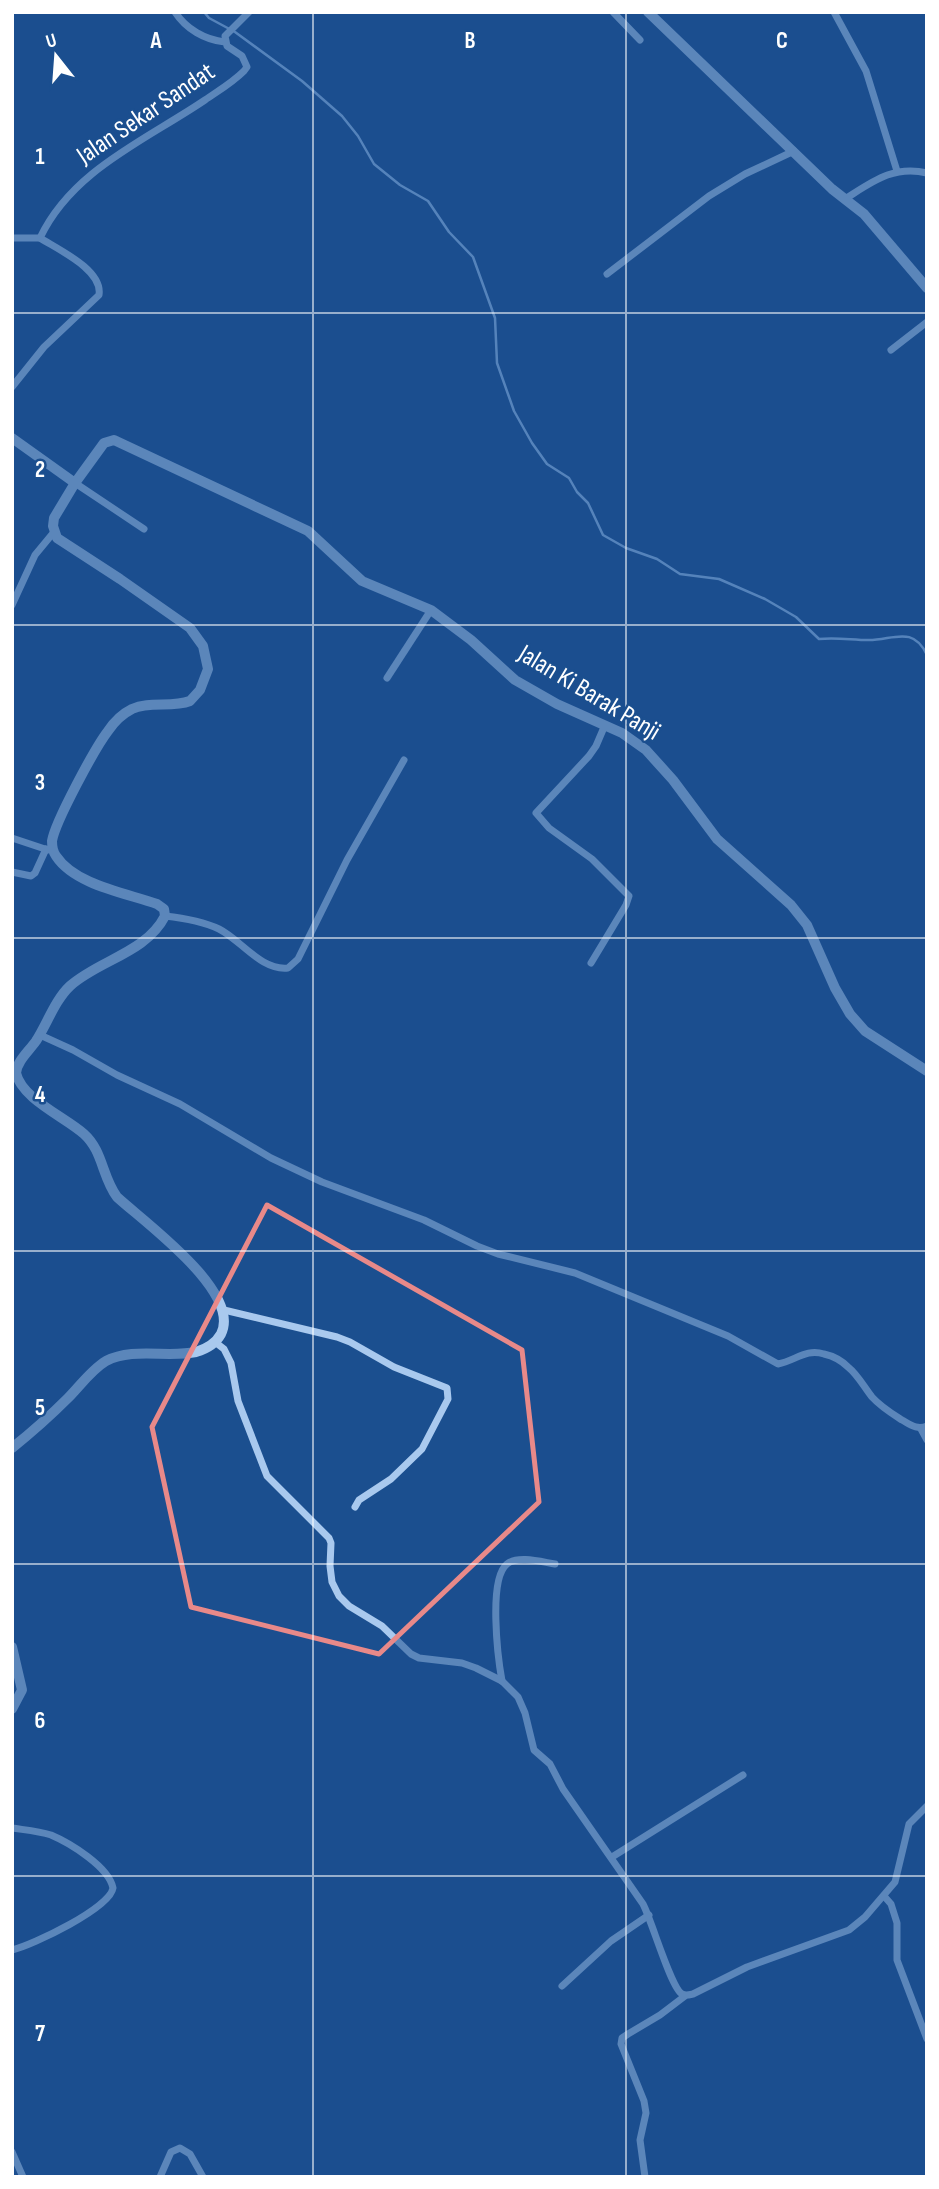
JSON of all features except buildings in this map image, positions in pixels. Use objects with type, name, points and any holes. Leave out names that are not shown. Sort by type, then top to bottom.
[{"type":"street","points":[[174,12],[183,24],[197,33],[213,41],[225,39]]},
{"type":"street","name":"Jalan Sekar Sandat","points":[[40,238],[75,187],[244,71],[247,67],[242,56],[225,39],[234,25],[249,12]]},
{"type":"street","points":[[613,12],[640,40]]},
{"type":"street","points":[[648,12],[718,81],[864,214],[927,288]]},
{"type":"street","points":[[834,12],[866,71],[897,170]]},
{"type":"street","points":[[607,274],[709,196],[745,174],[794,150]]},
{"type":"street","points":[[845,199],[877,178],[897,170],[927,173]]},
{"type":"street","points":[[12,238],[40,238],[86,268],[100,285],[99,295],[44,347],[12,387]]},
{"type":"street","points":[[891,350],[927,322]]},
{"type":"street","points":[[12,438],[144,529]]},
{"type":"street","name":"Jalan Ki Barak Panji","points":[[54,533],[54,517],[75,483],[104,443],[114,440],[309,531],[362,581],[431,610],[471,640],[515,680],[557,704],[605,725],[646,750],[662,766],[718,839],[791,905],[814,936],[825,970],[850,1014],[865,1031],[927,1071]]},
{"type":"street","points":[[12,605],[36,555],[54,533],[61,543],[120,579],[190,628],[203,646],[208,669],[200,690],[190,701],[139,707],[125,713],[115,722],[96,751],[57,825],[49,850],[35,873],[32,876],[12,872]]},
{"type":"street","points":[[387,678],[431,610]]},
{"type":"street","points":[[591,963],[629,896],[592,859],[549,828],[536,813],[589,756],[605,725]]},
{"type":"street","points":[[165,916],[217,928],[241,943],[264,964],[288,968],[298,959],[347,860],[404,760]]},
{"type":"street","points":[[12,838],[49,850],[63,864],[100,886],[157,904],[164,909],[165,916],[156,930],[122,956],[72,985],[14,1070],[20,1084],[35,1098],[89,1139],[98,1152],[112,1190],[188,1259],[214,1292],[224,1310],[224,1326],[215,1342],[193,1352],[131,1355],[109,1360],[12,1448]]},
{"type":"street","points":[[40,1035],[180,1104],[271,1158],[322,1182],[424,1220],[477,1246],[498,1254],[575,1273],[728,1336],[778,1363],[787,1362],[804,1353],[829,1355],[847,1366],[887,1411],[924,1427],[927,1440]]},
{"type":"street","points":[[224,1310],[350,1342],[394,1367],[447,1388],[447,1399],[422,1449],[391,1479],[359,1500],[355,1507]]},
{"type":"street","points":[[215,1342],[224,1349],[232,1363],[238,1401],[267,1476],[331,1543],[330,1573],[339,1596],[349,1606],[382,1626],[411,1654],[419,1658],[462,1663],[477,1668],[502,1682],[522,1703],[534,1749],[550,1764],[563,1788],[649,1915],[675,1986],[685,1996]]},
{"type":"street","points":[[502,1682],[495,1613],[502,1569],[508,1562],[516,1560],[555,1564]]},
{"type":"street","points":[[12,1647],[22,1690],[12,1709]]},
{"type":"street","points":[[612,1857],[743,1775]]},
{"type":"street","points":[[645,2177],[640,2140],[646,2113],[644,2101],[621,2045],[622,2038],[685,1996],[747,1967],[843,1934],[865,1917],[895,1882],[909,1824],[927,1806]]},
{"type":"street","points":[[12,1828],[53,1836],[77,1850],[110,1876],[113,1888],[108,1899],[96,1908],[44,1938],[12,1950]]},
{"type":"street","points":[[884,1896],[891,1904],[897,1923],[897,1960],[927,2039]]},
{"type":"street","points":[[562,1986],[611,1941],[649,1915]]},
{"type":"street","points":[[160,2177],[171,2152],[180,2148],[190,2154],[203,2177]]},
{"type":"street","points":[[12,2152],[23,2177]]},
{"type":"highlighted area","points":[[267,1205],[522,1350],[539,1502],[379,1654],[191,1607],[152,1427]]},
{"type":"waterway","points":[[204,12],[302,81],[342,116],[358,136],[374,164],[400,185],[428,201],[449,232],[473,257],[495,318],[497,363],[514,411],[547,464],[569,478],[577,492],[588,503],[603,535],[626,548],[657,559],[680,574],[719,579],[765,599],[796,617],[819,639],[869,640],[909,637],[915,640],[927,655]]}]
